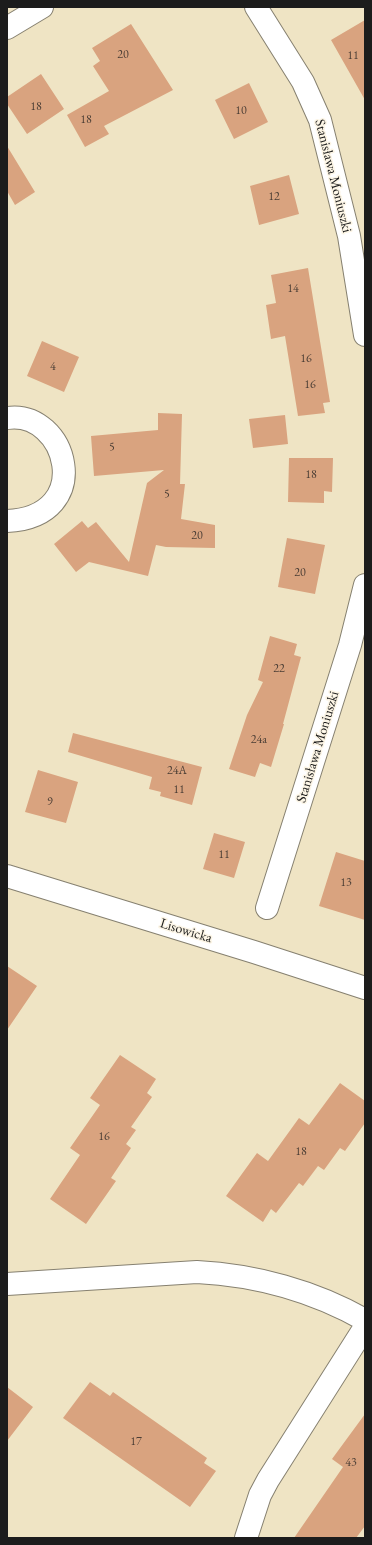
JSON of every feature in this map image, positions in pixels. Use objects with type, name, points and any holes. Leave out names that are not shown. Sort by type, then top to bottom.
[{"type":"street","points":[[7,28],[42,7]]},
{"type":"street","name":"Stanisława Moniuszki","points":[[256,7],[302,82],[320,120],[349,236],[365,335]]},
{"type":"street","points":[[7,418],[27,419],[41,426],[50,436],[58,449],[64,465],[64,479],[60,494],[51,505],[37,515],[20,520],[7,521]]},
{"type":"street","name":"Stanisława Moniuszki","points":[[267,908],[350,645],[365,585]]},
{"type":"street","name":"Lisowicka","points":[[7,876],[254,952],[365,988]]},
{"type":"street","points":[[7,1284],[196,1272],[221,1273],[280,1284],[329,1303],[365,1320]]},
{"type":"street","points":[[246,1538],[260,1495],[268,1480],[365,1327]]},
{"type":"building","points":[[365,20],[365,100],[331,40]]},
{"type":"building","points":[[131,24],[173,90],[104,126],[109,134],[85,147],[67,115],[109,91],[93,66],[100,61],[92,48]]},
{"type":"building","points":[[41,74],[64,109],[27,134],[7,104],[7,97]]},
{"type":"building","points":[[249,83],[268,122],[234,139],[215,100]]},
{"type":"building","points":[[7,146],[35,192],[15,205],[7,191]]},
{"type":"building","points":[[289,175],[299,214],[259,225],[250,186]]},
{"type":"building","points":[[308,268],[330,402],[323,403],[325,413],[298,416],[285,336],[271,339],[266,305],[276,303],[271,275]]},
{"type":"building","points":[[42,341],[79,357],[64,392],[27,376]]},
{"type":"building","points":[[158,413],[182,414],[180,484],[185,484],[181,519],[215,525],[215,548],[166,547],[156,545],[148,576],[89,562],[76,572],[54,544],[82,521],[88,528],[96,522],[129,562],[147,483],[164,470],[94,476],[91,436],[158,430]]},
{"type":"building","points":[[285,415],[288,444],[253,448],[249,419]]},
{"type":"building","points":[[289,458],[333,458],[332,492],[324,491],[324,503],[288,502]]},
{"type":"building","points":[[287,538],[325,545],[315,594],[278,587]]},
{"type":"building","points":[[270,636],[297,644],[294,655],[301,657],[284,724],[271,767],[260,763],[255,777],[229,769],[247,715],[263,682],[258,680]]},
{"type":"building","points":[[73,733],[202,767],[192,805],[160,796],[161,792],[149,789],[152,777],[68,752]]},
{"type":"building","points":[[38,770],[78,782],[66,823],[25,812]]},
{"type":"building","points":[[214,833],[245,842],[234,878],[203,869]]},
{"type":"building","points":[[336,852],[365,861],[365,920],[319,906]]},
{"type":"building","points":[[7,966],[37,986],[7,1030]]},
{"type":"building","points":[[120,1055],[156,1079],[147,1093],[152,1097],[131,1127],[136,1130],[126,1144],[131,1148],[111,1178],[116,1181],[86,1224],[50,1199],[80,1155],[70,1148],[100,1105],[90,1098]]},
{"type":"building","points":[[340,1083],[365,1101],[365,1123],[345,1151],[340,1148],[324,1170],[318,1166],[303,1186],[299,1183],[276,1213],[271,1209],[263,1222],[226,1196],[257,1153],[268,1161],[299,1118],[309,1125]]},
{"type":"building","points":[[90,1382],[110,1396],[113,1392],[207,1458],[204,1463],[216,1471],[190,1507],[63,1418]]},
{"type":"building","points":[[7,1387],[33,1407],[7,1441]]},
{"type":"building","points":[[365,1414],[365,1526],[356,1538],[294,1538],[343,1467],[332,1459]]}]
